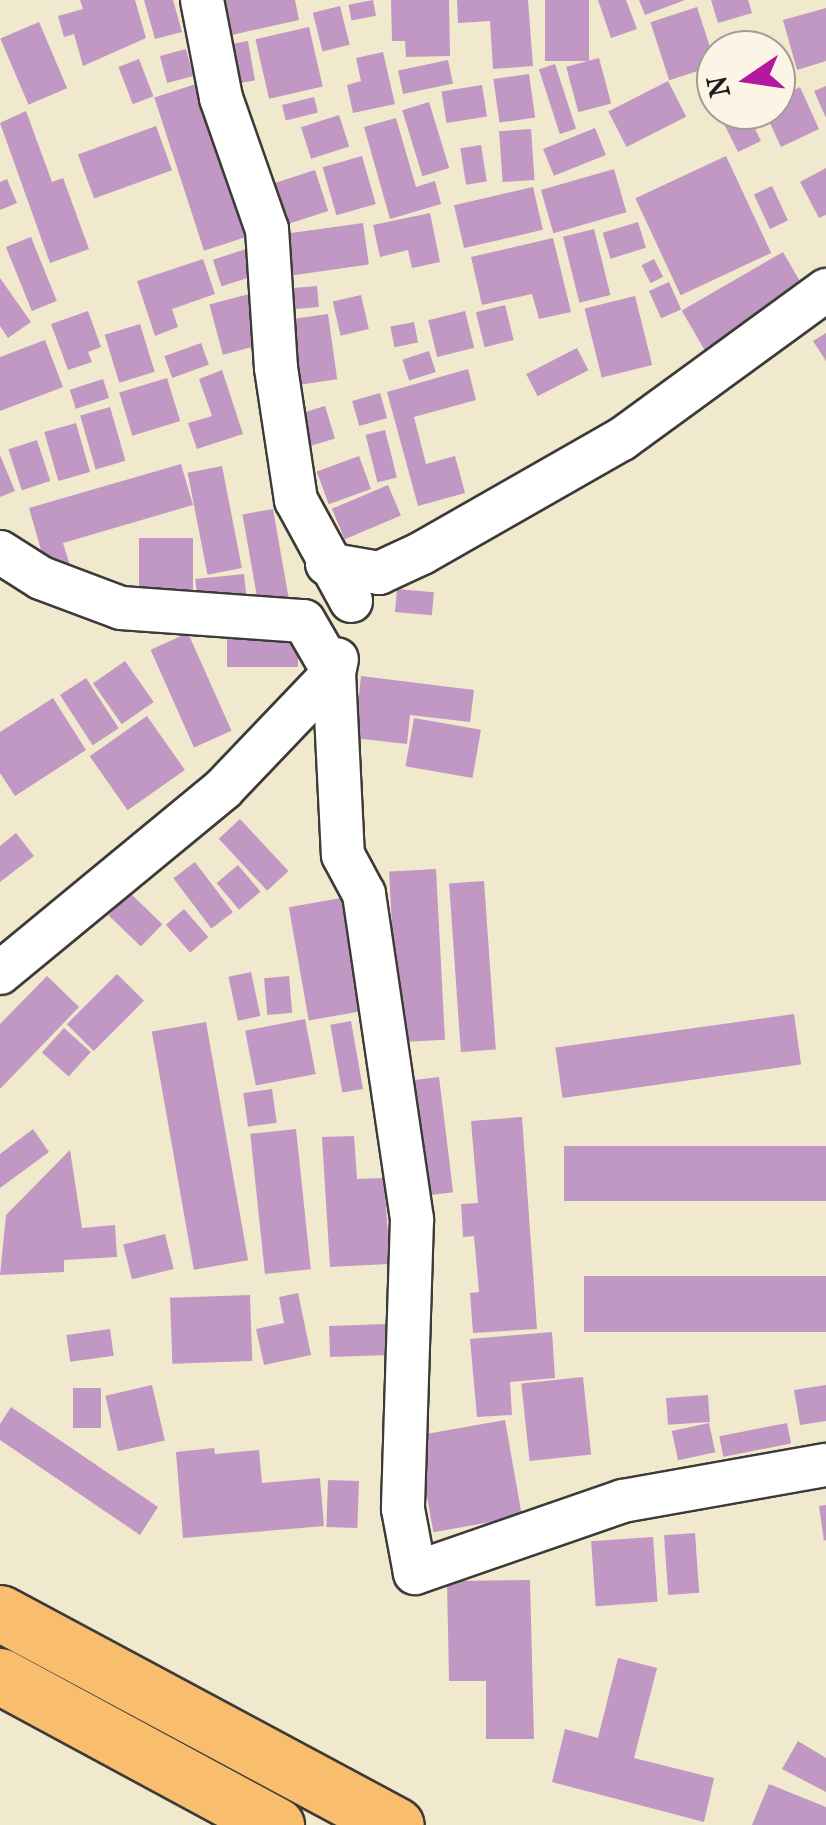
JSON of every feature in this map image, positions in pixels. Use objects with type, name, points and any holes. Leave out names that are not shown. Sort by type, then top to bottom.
[{"type":"main road","points":[[0,1613],[396,1825]]},
{"type":"main road","points":[[0,1676],[276,1825]]},
{"type":"street","points":[[202,0],[221,98],[267,229],[276,368],[296,500],[328,564],[365,586]]},
{"type":"street","points":[[826,290],[733,364],[622,440],[365,586],[334,673],[343,855],[364,894],[412,1220],[403,1509],[414,1573],[623,1501],[826,1465]]},
{"type":"street","points":[[0,552],[40,578],[122,608],[304,621],[334,673]]},
{"type":"street","points":[[0,973],[223,788],[334,673]]},
{"type":"building","points":[[80,0],[135,0],[146,38],[83,66],[74,34],[64,37],[58,16],[83,9]]},
{"type":"building","points":[[144,0],[173,0],[182,32],[155,39]]},
{"type":"building","points":[[215,0],[295,0],[299,20],[223,37]]},
{"type":"building","points":[[373,0],[376,16],[352,20],[348,5]]},
{"type":"building","points":[[391,0],[449,0],[450,56],[406,57],[405,41],[392,41]]},
{"type":"building","points":[[457,0],[528,0],[533,66],[493,69],[490,21],[458,23]]},
{"type":"building","points":[[545,0],[589,0],[589,61],[545,61]]},
{"type":"building","points":[[598,0],[626,0],[637,29],[611,38]]},
{"type":"building","points":[[639,0],[685,0],[645,15]]},
{"type":"building","points":[[711,0],[748,0],[752,13],[718,23]]},
{"type":"building","points":[[340,6],[350,45],[323,52],[313,13]]},
{"type":"building","points":[[697,7],[704,30],[696,30],[696,71],[669,80],[650,22]]},
{"type":"building","points":[[826,8],[826,61],[797,70],[796,30],[786,30],[783,20]]},
{"type":"building","points":[[39,22],[67,88],[28,105],[0,38]]},
{"type":"building","points":[[309,27],[323,86],[269,99],[255,39]]},
{"type":"building","points":[[248,41],[255,80],[234,84],[227,45]]},
{"type":"building","points":[[186,49],[193,76],[167,83],[160,56]]},
{"type":"building","points":[[383,52],[395,104],[353,113],[347,85],[361,81],[356,58]]},
{"type":"building","points":[[599,58],[611,103],[578,112],[566,67]]},
{"type":"building","points":[[139,59],[153,96],[133,104],[118,67]]},
{"type":"building","points":[[448,60],[453,83],[403,94],[398,71]]},
{"type":"building","points":[[555,64],[576,129],[560,134],[539,69]]},
{"type":"building","points":[[529,74],[535,118],[499,123],[493,79]]},
{"type":"building","points":[[668,81],[686,117],[626,147],[608,111]]},
{"type":"building","points":[[199,83],[249,236],[204,251],[154,98]]},
{"type":"building","points":[[482,85],[487,117],[447,123],[442,91]]},
{"type":"building","points":[[826,86],[826,118],[814,91]]},
{"type":"building","points":[[800,87],[819,129],[781,147],[773,130],[796,130],[796,89]]},
{"type":"building","points":[[314,97],[318,113],[286,121],[282,105]]},
{"type":"building","points":[[429,102],[449,168],[422,176],[402,110]]},
{"type":"building","points":[[26,111],[52,182],[63,178],[89,249],[50,263],[0,123]]},
{"type":"building","points":[[339,115],[349,146],[311,159],[301,127]]},
{"type":"building","points":[[396,118],[416,187],[435,181],[441,204],[390,219],[364,127]]},
{"type":"building","points":[[156,126],[172,170],[94,199],[78,154]]},
{"type":"building","points":[[595,128],[606,155],[554,176],[543,149]]},
{"type":"building","points":[[531,129],[535,180],[503,182],[499,131]]},
{"type":"building","points":[[727,130],[756,130],[761,141],[738,152]]},
{"type":"building","points":[[481,145],[487,182],[466,185],[460,148]]},
{"type":"building","points":[[362,156],[376,204],[336,215],[323,167]]},
{"type":"building","points":[[726,156],[771,253],[681,295],[635,198]]},
{"type":"building","points":[[826,168],[826,215],[819,218],[800,182]]},
{"type":"building","points":[[614,169],[626,212],[553,233],[541,190]]},
{"type":"building","points":[[315,170],[328,211],[286,224],[273,184]]},
{"type":"building","points":[[7,179],[17,203],[0,210],[0,182]]},
{"type":"building","points":[[772,186],[788,220],[770,229],[754,194]]},
{"type":"building","points":[[533,187],[543,230],[464,248],[454,205]]},
{"type":"building","points":[[430,213],[440,262],[412,268],[408,250],[380,257],[373,225]]},
{"type":"building","points":[[638,222],[646,248],[611,259],[603,233]]},
{"type":"building","points":[[363,223],[369,265],[292,275],[286,234]]},
{"type":"building","points":[[594,229],[610,295],[579,303],[563,237]]},
{"type":"building","points":[[31,237],[57,301],[32,311],[6,247]]},
{"type":"building","points":[[553,238],[571,312],[539,319],[532,294],[482,305],[471,257]]},
{"type":"building","points":[[249,248],[258,275],[222,286],[213,260]]},
{"type":"building","points":[[783,252],[806,292],[705,350],[682,310]]},
{"type":"building","points":[[203,259],[215,294],[172,309],[178,327],[155,336],[137,281]]},
{"type":"building","points":[[654,259],[663,277],[651,283],[642,265]]},
{"type":"building","points":[[0,278],[31,322],[8,338],[0,326]]},
{"type":"building","points":[[669,282],[681,309],[661,318],[649,291]]},
{"type":"building","points":[[317,286],[319,307],[292,309],[290,288]]},
{"type":"building","points":[[249,294],[262,344],[223,355],[209,305]]},
{"type":"building","points":[[361,295],[369,329],[341,336],[333,302]]},
{"type":"building","points":[[635,296],[652,365],[602,377],[585,309]]},
{"type":"building","points":[[505,305],[514,340],[485,347],[476,312]]},
{"type":"building","points":[[88,311],[101,347],[88,352],[92,362],[68,370],[51,324]]},
{"type":"building","points":[[465,311],[474,348],[437,357],[428,320]]},
{"type":"building","points":[[328,314],[337,379],[298,385],[288,320]]},
{"type":"building","points":[[414,322],[418,343],[394,347],[390,327]]},
{"type":"building","points":[[140,324],[155,372],[119,383],[105,335]]},
{"type":"building","points":[[826,333],[826,361],[813,341]]},
{"type":"building","points":[[45,340],[63,387],[0,411],[0,357]]},
{"type":"building","points":[[201,343],[209,365],[172,378],[164,356]]},
{"type":"building","points":[[577,348],[588,370],[538,396],[526,374]]},
{"type":"building","points":[[429,351],[436,372],[409,381],[402,360]]},
{"type":"building","points":[[468,369],[476,400],[414,417],[426,464],[455,456],[465,493],[418,506],[387,392]]},
{"type":"building","points":[[222,370],[243,434],[197,449],[188,423],[212,416],[199,379]]},
{"type":"building","points":[[167,378],[180,421],[132,436],[119,393]]},
{"type":"building","points":[[103,379],[109,398],[76,409],[70,390]]},
{"type":"building","points":[[380,393],[387,418],[359,426],[352,401]]},
{"type":"building","points":[[325,406],[335,439],[311,446],[301,413]]},
{"type":"building","points":[[110,407],[125,461],[96,469],[80,416]]},
{"type":"building","points":[[76,423],[90,472],[58,481],[44,432]]},
{"type":"building","points":[[385,430],[397,478],[377,482],[366,435]]},
{"type":"building","points":[[37,440],[50,481],[22,490],[8,449]]},
{"type":"building","points":[[0,455],[15,491],[0,497]]},
{"type":"building","points":[[359,456],[371,489],[329,504],[317,471]]},
{"type":"building","points":[[181,464],[193,505],[63,543],[72,572],[49,578],[29,508]]},
{"type":"building","points":[[222,466],[242,568],[207,575],[188,473]]},
{"type":"building","points":[[388,485],[401,515],[345,539],[332,509]]},
{"type":"building","points":[[273,509],[291,609],[260,615],[242,514]]},
{"type":"building","points":[[139,538],[193,538],[193,602],[139,602]]},
{"type":"building","points":[[244,574],[247,602],[198,607],[195,579]]},
{"type":"building","points":[[397,589],[434,592],[432,615],[395,612]]},
{"type":"building","points":[[227,628],[298,628],[298,667],[227,667]]},
{"type":"building","points":[[188,633],[232,731],[194,747],[151,650]]},
{"type":"building","points":[[125,661],[154,702],[122,724],[93,683]]},
{"type":"building","points":[[361,676],[474,690],[470,722],[410,715],[407,744],[354,738]]},
{"type":"building","points":[[86,678],[119,728],[93,745],[60,695]]},
{"type":"building","points":[[53,698],[86,750],[15,796],[0,773],[0,732]]},
{"type":"building","points":[[147,716],[185,770],[128,810],[90,756]]},
{"type":"building","points":[[414,718],[481,730],[472,778],[405,766]]},
{"type":"building","points":[[240,819],[288,871],[267,891],[219,839]]},
{"type":"building","points":[[16,833],[34,856],[0,882],[0,846]]},
{"type":"building","points":[[195,862],[233,912],[211,929],[173,878]]},
{"type":"building","points":[[238,865],[260,892],[239,910],[217,883]]},
{"type":"building","points":[[436,869],[445,1040],[398,1042],[389,871]]},
{"type":"building","points":[[484,881],[496,1050],[461,1052],[449,883]]},
{"type":"building","points":[[130,893],[162,924],[141,947],[108,915]]},
{"type":"building","points":[[341,898],[361,1011],[309,1020],[289,907]]},
{"type":"building","points":[[184,909],[208,937],[190,953],[166,925]]},
{"type":"building","points":[[251,972],[260,1016],[238,1021],[229,977]]},
{"type":"building","points":[[117,974],[144,1001],[94,1051],[67,1024]]},
{"type":"building","points":[[47,976],[79,1007],[0,1089],[0,1024]]},
{"type":"building","points":[[289,976],[292,1013],[267,1015],[264,978]]},
{"type":"building","points":[[794,1014],[801,1065],[562,1098],[555,1048]]},
{"type":"building","points":[[305,1019],[316,1074],[256,1086],[245,1031]]},
{"type":"building","points":[[351,1021],[363,1089],[342,1093],[330,1025]]},
{"type":"building","points":[[206,1022],[248,1260],[194,1270],[152,1032]]},
{"type":"building","points":[[64,1028],[91,1052],[69,1077],[42,1053]]},
{"type":"building","points":[[439,1077],[453,1192],[418,1196],[404,1081]]},
{"type":"building","points":[[272,1089],[277,1123],[248,1127],[243,1093]]},
{"type":"building","points":[[522,1117],[537,1329],[473,1333],[470,1293],[479,1292],[474,1236],[463,1237],[461,1204],[478,1203],[471,1121]]},
{"type":"building","points":[[33,1129],[49,1152],[0,1188],[0,1154]]},
{"type":"building","points":[[296,1129],[311,1269],[265,1274],[250,1134]]},
{"type":"building","points":[[354,1136],[357,1179],[384,1178],[390,1264],[330,1267],[322,1137]]},
{"type":"building","points":[[564,1146],[826,1146],[826,1201],[564,1201]]},
{"type":"building","points":[[70,1150],[82,1228],[115,1225],[117,1257],[64,1260],[64,1272],[0,1275],[6,1215]]},
{"type":"building","points":[[165,1234],[174,1269],[132,1279],[123,1244]]},
{"type":"building","points":[[584,1276],[826,1276],[826,1332],[584,1332]]},
{"type":"building","points":[[298,1293],[311,1355],[264,1365],[256,1329],[284,1323],[279,1297]]},
{"type":"building","points":[[250,1295],[252,1361],[172,1364],[170,1298]]},
{"type":"building","points":[[387,1324],[388,1355],[330,1357],[329,1326]]},
{"type":"building","points":[[110,1329],[114,1356],[70,1362],[66,1335]]},
{"type":"building","points":[[552,1332],[555,1378],[510,1382],[512,1415],[477,1417],[470,1339]]},
{"type":"building","points":[[583,1377],[591,1455],[529,1461],[521,1383]]},
{"type":"building","points":[[152,1385],[165,1441],[118,1451],[105,1396]]},
{"type":"building","points":[[826,1385],[826,1421],[800,1425],[794,1390]]},
{"type":"building","points":[[73,1388],[101,1388],[101,1428],[73,1428]]},
{"type":"building","points":[[708,1395],[710,1422],[668,1425],[666,1398]]},
{"type":"building","points":[[11,1407],[158,1507],[140,1535],[0,1440],[0,1424]]},
{"type":"building","points":[[505,1420],[522,1517],[433,1532],[416,1436]]},
{"type":"building","points":[[709,1423],[715,1452],[678,1460],[672,1431]]},
{"type":"building","points":[[787,1423],[791,1444],[723,1457],[719,1436]]},
{"type":"building","points":[[214,1448],[215,1454],[259,1450],[262,1483],[320,1478],[324,1526],[183,1538],[176,1452]]},
{"type":"building","points":[[328,1480],[359,1481],[357,1528],[326,1527]]},
{"type":"building","points":[[826,1505],[826,1540],[824,1541],[819,1506]]},
{"type":"building","points":[[695,1533],[699,1593],[668,1595],[664,1535]]},
{"type":"building","points":[[653,1537],[658,1602],[596,1606],[591,1541]]},
{"type":"building","points":[[530,1580],[534,1739],[486,1739],[486,1681],[449,1681],[447,1581]]},
{"type":"building","points":[[618,1658],[657,1668],[634,1758],[714,1778],[704,1822],[552,1782],[565,1729],[598,1738]]},
{"type":"building","points":[[798,1741],[826,1758],[826,1792],[782,1769]]},
{"type":"building","points":[[769,1784],[826,1807],[826,1825],[752,1825]]}]
